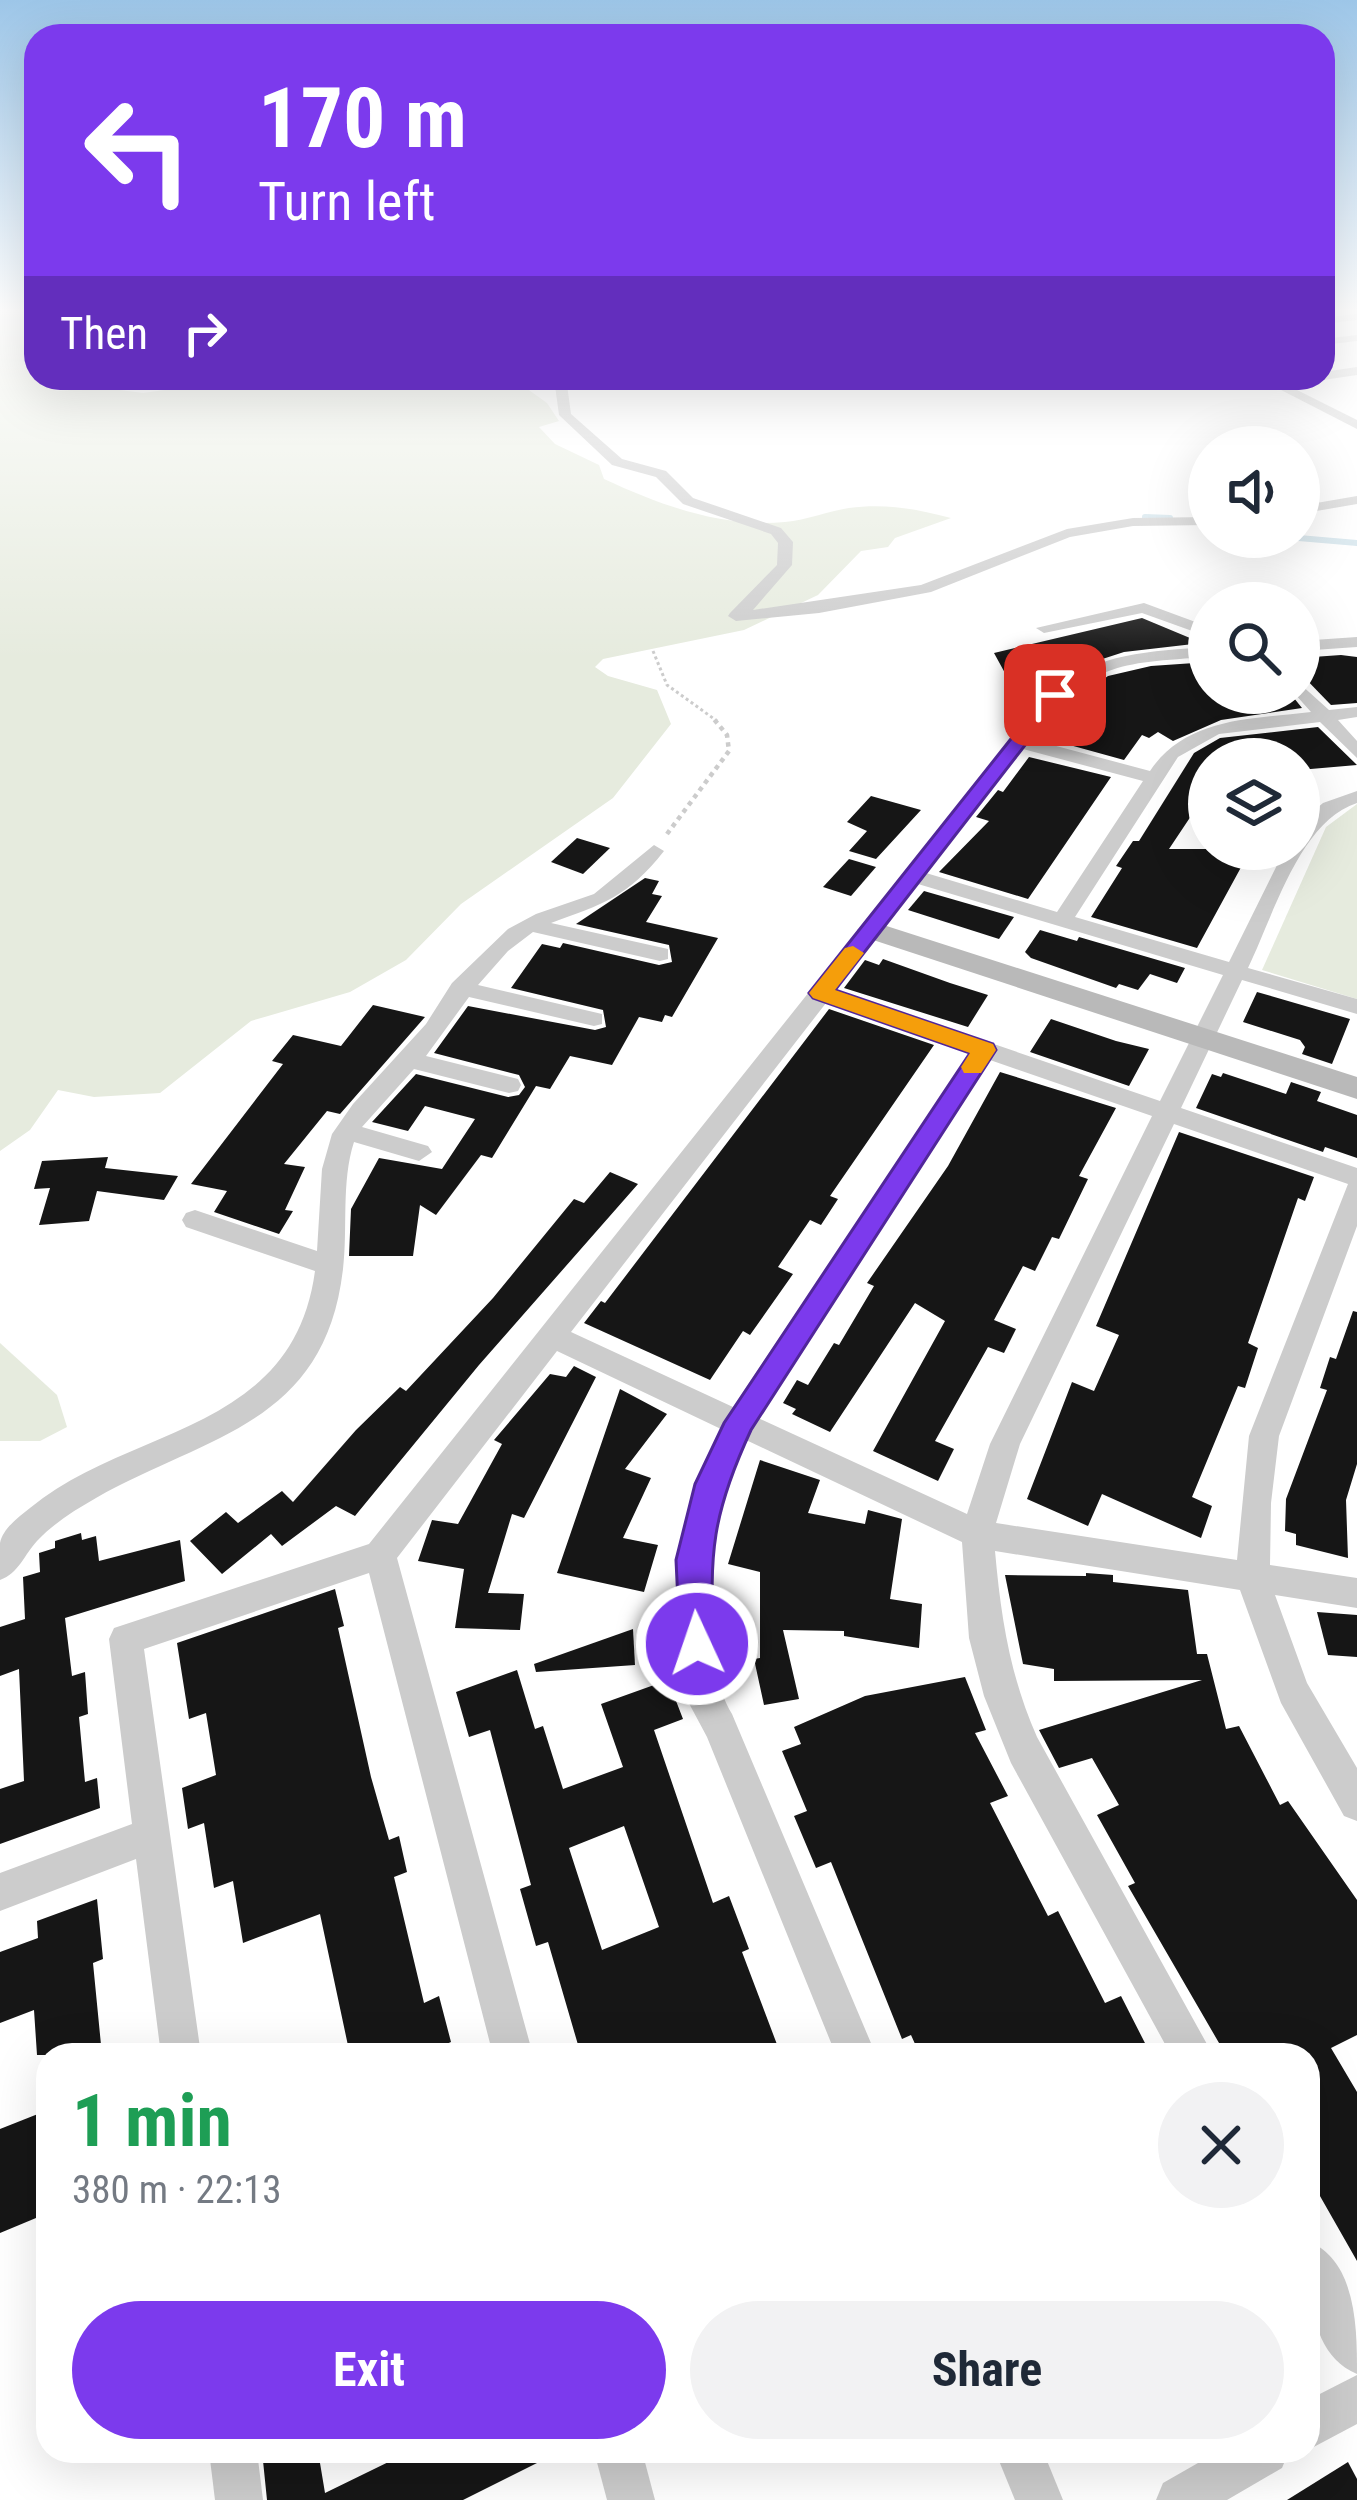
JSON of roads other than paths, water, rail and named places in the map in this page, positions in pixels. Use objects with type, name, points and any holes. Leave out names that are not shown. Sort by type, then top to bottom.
[{"type":"street","points":[[577,427],[617,462],[661,474],[688,501],[776,532],[787,541],[790,554],[785,567],[736,616],[925,590],[1067,533],[1133,522],[1188,521]]},
{"type":"street","points":[[1320,506],[1357,500]]},
{"type":"street","points":[[1044,628],[1144,608],[1188,626]]},
{"type":"street","points":[[1320,645],[1357,642]]},
{"type":"street","points":[[179,2043],[126,1639],[380,1556],[1071,680],[1101,664],[1188,654]]},
{"type":"street","points":[[1320,711],[1357,752]]},
{"type":"street","points":[[1063,919],[1171,753],[1215,729],[1357,712]]},
{"type":"street","points":[[1019,742],[1153,778]]},
{"type":"street","points":[[1320,814],[1357,796]]},
{"type":"street","points":[[0,1565],[38,1518],[70,1496],[226,1422],[269,1392],[300,1355],[324,1313],[335,1163],[347,1131],[409,1060],[460,988],[530,925],[594,902],[623,884],[654,851]]},
{"type":"street","points":[[1186,2043],[1024,1750],[1001,1696],[986,1638],[976,1534],[1005,1444],[1285,870]]},
{"type":"street","points":[[914,875],[1357,1007]]},
{"type":"street","points":[[530,925],[660,954]]},
{"type":"street","points":[[871,930],[1357,1088]]},
{"type":"street","points":[[460,988],[594,1019]]},
{"type":"street","points":[[821,993],[1357,1178]]},
{"type":"street","points":[[851,2043],[720,1726],[701,1694],[693,1560],[710,1484],[739,1423],[984,1050]]},
{"type":"street","points":[[409,1060],[509,1085]]},
{"type":"street","points":[[347,1131],[419,1151]]},
{"type":"street","points":[[1357,1191],[1264,1436],[1255,1503],[1253,1579],[1293,1691],[1357,1803]]},
{"type":"street","points":[[195,1220],[331,1266]]},
{"type":"street","points":[[552,1336],[976,1534],[1357,1593]]},
{"type":"street","points":[[380,1556],[510,2043]]},
{"type":"street","points":[[0,1892],[152,1835]]},
{"type":"street","points":[[1320,2285],[1357,2351]]},
{"type":"street","points":[[1320,2419],[1357,2398]]},
{"type":"street","points":[[234,2463],[239,2500]]},
{"type":"street","points":[[621,2463],[631,2500]]},
{"type":"street","points":[[1024,2463],[1039,2500]]},
{"type":"street","points":[[1180,2500],[1244,2463]]},
{"type":"waterway","points":[[1145,517],[1170,518]]},
{"type":"waterway","points":[[1320,540],[1357,543]]}]
